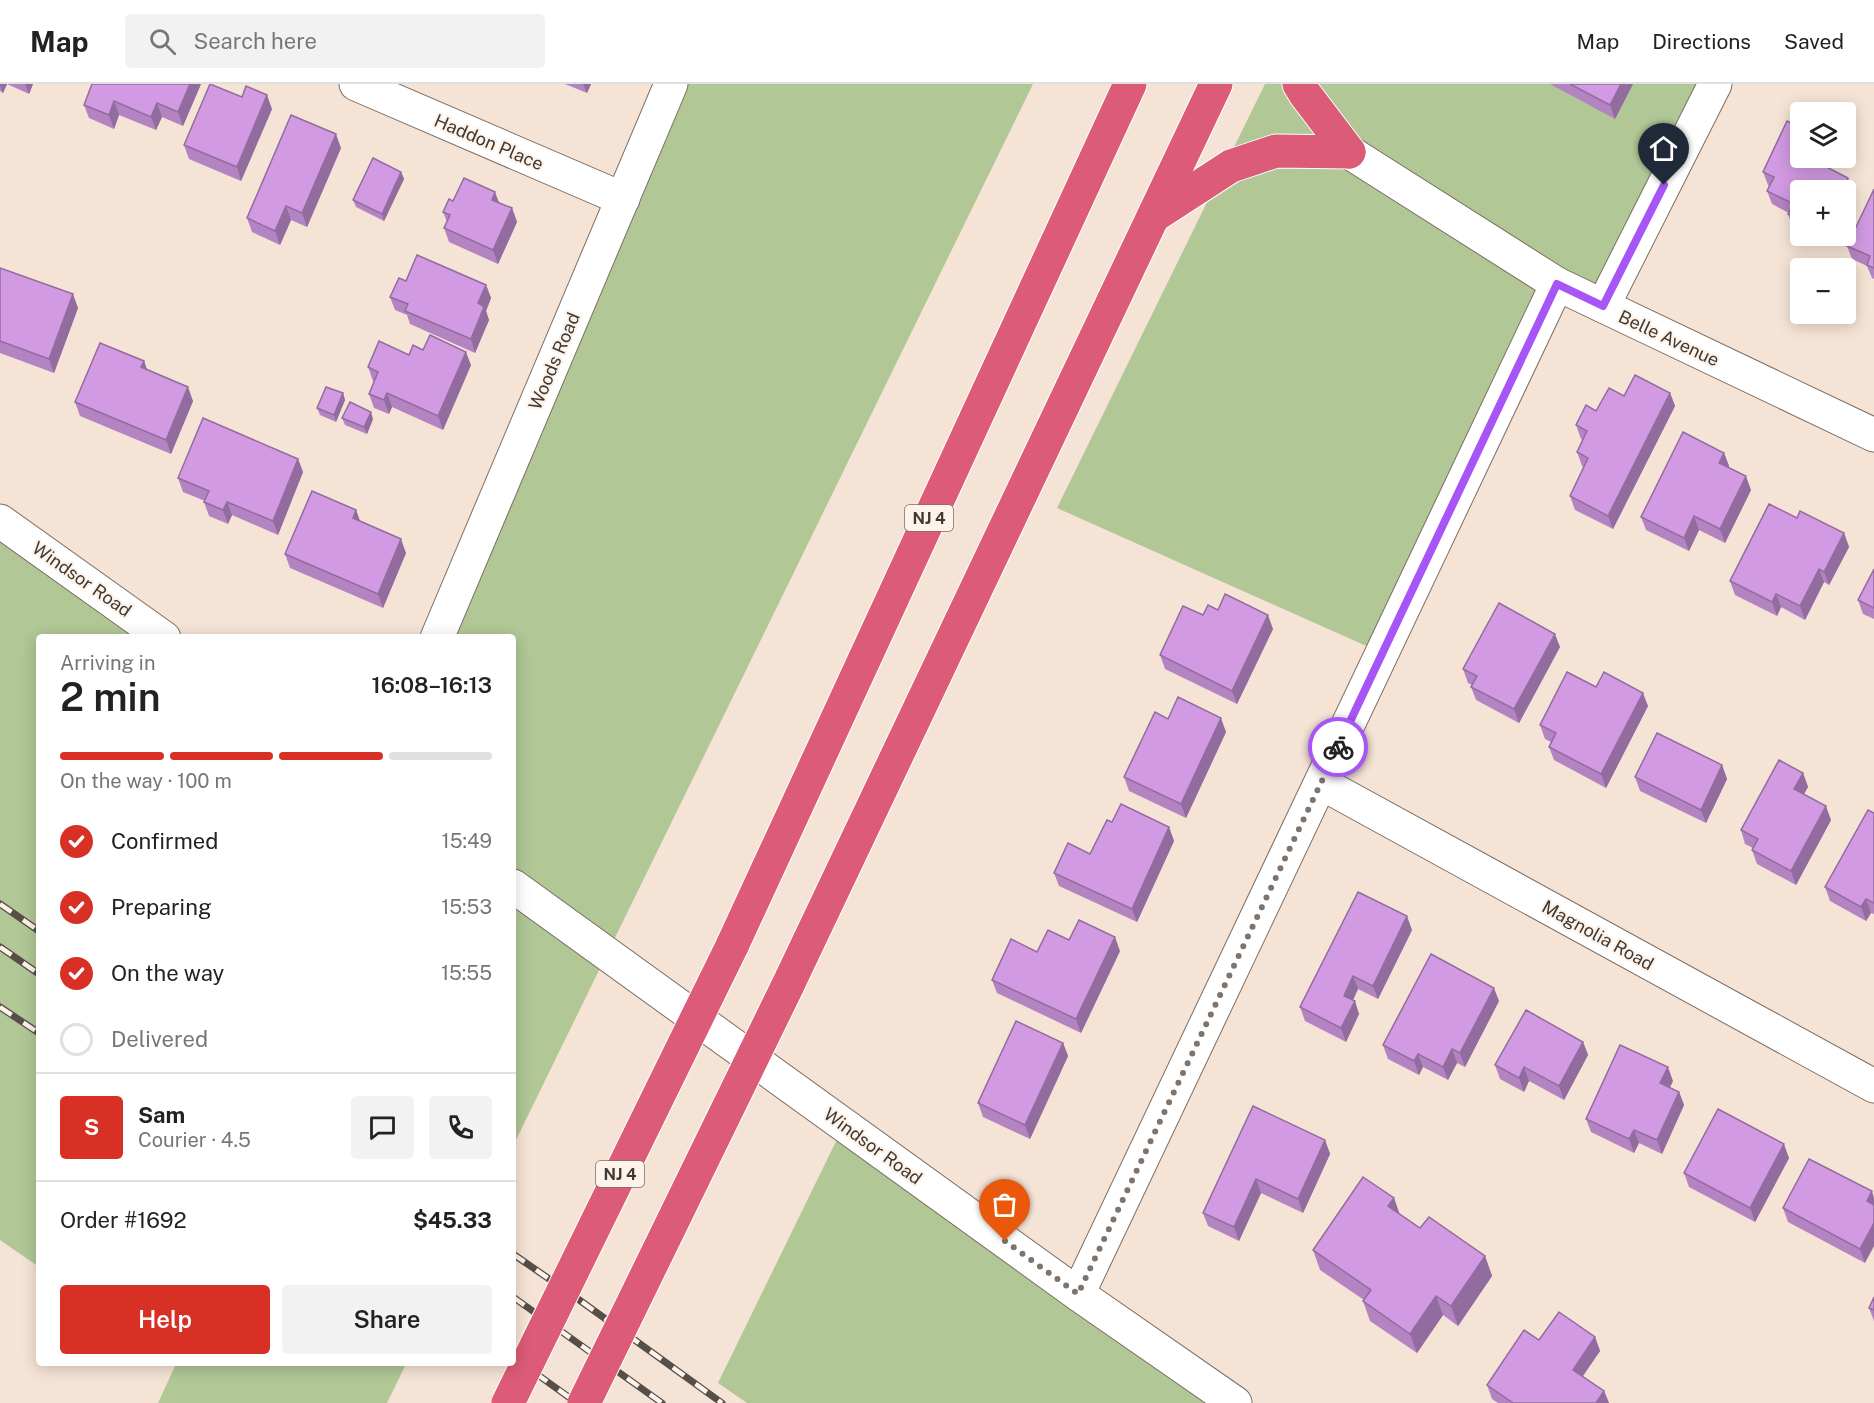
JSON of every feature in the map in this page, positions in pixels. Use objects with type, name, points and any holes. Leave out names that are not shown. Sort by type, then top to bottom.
[{"type":"highway","points":[[584,1403],[787,987],[1216,84]]},
{"type":"highway","points":[[1299,84],[1349,152]]},
{"type":"highway","name":"NJ 4","points":[[508,1403],[732,946],[1128,86]]},
{"type":"highway","points":[[1154,216],[1231,166],[1276,151],[1349,152]]},
{"type":"street","name":"Haddon Place","points":[[356,84],[623,199]]},
{"type":"street","name":"Woods Road","points":[[439,634],[671,84]]},
{"type":"street","points":[[1603,306],[1715,84]]},
{"type":"street","name":"Belle Avenue","points":[[1349,152],[1557,284],[1874,435]]},
{"type":"street","points":[[1078,1294],[1557,284]]},
{"type":"street","name":"Windsor Road","points":[[0,521],[158,634]]},
{"type":"street","name":"Magnolia Road","points":[[1321,783],[1874,1086]]},
{"type":"street","name":"Windsor Road","points":[[516,888],[1078,1294],[1235,1403]]},
{"type":"green space","points":[[671,84],[1033,84],[516,1140],[516,634],[439,634]]},
{"type":"green space","points":[[1265,84],[1715,84],[1603,306],[1557,284],[1382,653],[1057,508]]},
{"type":"green space","points":[[0,521],[160,634],[36,634],[36,1265],[0,1240]]},
{"type":"green space","points":[[844,1125],[1235,1403],[747,1403],[718,1383]]},
{"type":"green space","points":[[175,1366],[405,1366],[387,1403],[158,1403]]},
{"type":"building","points":[[92,84],[190,84],[178,112],[157,103],[151,117],[114,101],[109,115],[84,105]]},
{"type":"building","points":[[210,84],[242,97],[246,86],[267,95],[237,167],[184,145]]},
{"type":"building","points":[[1570,84],[1621,84],[1610,105]]},
{"type":"building","points":[[291,115],[336,134],[302,213],[286,206],[275,231],[247,218]]},
{"type":"building","points":[[1787,121],[1790,123],[1790,168],[1829,168],[1848,178],[1847,180],[1790,180],[1790,202],[1767,191],[1774,177],[1763,172]]},
{"type":"building","points":[[373,158],[401,172],[382,214],[353,200]]},
{"type":"building","points":[[464,178],[495,192],[492,200],[512,208],[493,250],[444,228],[450,215],[443,212],[449,199],[453,201]]},
{"type":"building","points":[[1874,189],[1874,268],[1867,265],[1870,256],[1847,246],[1856,246],[1856,227]]},
{"type":"building","points":[[417,255],[486,285],[478,303],[484,307],[471,339],[405,311],[408,304],[390,297],[399,278],[406,281]]},
{"type":"building","points":[[0,268],[73,294],[49,359],[0,341]]},
{"type":"building","points":[[430,335],[466,352],[438,416],[387,393],[384,400],[369,394],[378,372],[368,367],[379,341],[409,355],[413,345],[423,350]]},
{"type":"building","points":[[100,343],[144,361],[141,367],[188,387],[166,440],[75,402]]},
{"type":"building","points":[[1635,375],[1670,393],[1608,516],[1570,496],[1588,458],[1577,452],[1587,431],[1576,425],[1586,405],[1596,411],[1609,388],[1624,396]]},
{"type":"building","points":[[326,387],[343,393],[334,415],[317,408]]},
{"type":"building","points":[[350,402],[371,412],[364,427],[342,418]]},
{"type":"building","points":[[203,418],[298,459],[273,521],[227,502],[223,510],[204,502],[209,491],[178,478]]},
{"type":"building","points":[[1683,432],[1724,453],[1719,463],[1746,476],[1720,529],[1694,516],[1684,538],[1641,517]]},
{"type":"building","points":[[312,491],[356,510],[353,518],[401,539],[378,594],[285,554]]},
{"type":"building","points":[[1769,504],[1797,518],[1800,511],[1844,533],[1824,572],[1819,569],[1800,606],[1776,594],[1772,602],[1730,581]]},
{"type":"building","points":[[1874,569],[1874,608],[1858,600]]},
{"type":"building","points":[[1225,594],[1268,615],[1232,691],[1160,655],[1183,606],[1203,615],[1208,605],[1218,610]]},
{"type":"building","points":[[1499,603],[1555,634],[1514,709],[1471,687],[1477,676],[1463,669]]},
{"type":"building","points":[[1567,672],[1596,687],[1604,672],[1643,693],[1601,774],[1549,747],[1556,733],[1540,725]]},
{"type":"building","points":[[1178,697],[1221,718],[1181,804],[1124,777],[1155,712],[1168,719]]},
{"type":"building","points":[[1657,733],[1722,765],[1701,810],[1635,777]]},
{"type":"building","points":[[1779,760],[1803,773],[1794,789],[1826,806],[1791,871],[1752,850],[1758,839],[1741,830]]},
{"type":"building","points":[[1121,804],[1169,827],[1132,909],[1054,873],[1068,843],[1090,854],[1107,820],[1112,822]]},
{"type":"building","points":[[1868,810],[1874,813],[1874,903],[1866,899],[1861,907],[1825,887]]},
{"type":"building","points":[[1358,892],[1407,916],[1373,986],[1353,976],[1344,996],[1355,1001],[1341,1028],[1300,1007]]},
{"type":"building","points":[[1079,920],[1115,937],[1076,1019],[992,980],[1011,939],[1037,952],[1048,930],[1069,940]]},
{"type":"building","points":[[1431,954],[1494,988],[1460,1053],[1452,1049],[1443,1067],[1418,1054],[1414,1061],[1383,1045]]},
{"type":"building","points":[[1526,1010],[1583,1042],[1559,1086],[1524,1067],[1519,1078],[1495,1065]]},
{"type":"building","points":[[1016,1021],[1063,1043],[1025,1125],[978,1103]]},
{"type":"building","points":[[1620,1045],[1668,1067],[1660,1083],[1679,1092],[1657,1140],[1634,1130],[1629,1139],[1586,1119]]},
{"type":"building","points":[[1253,1106],[1325,1140],[1298,1199],[1256,1179],[1234,1227],[1203,1213]]},
{"type":"building","points":[[1718,1109],[1784,1144],[1750,1208],[1684,1173]]},
{"type":"building","points":[[1809,1159],[1872,1191],[1867,1201],[1874,1205],[1874,1223],[1860,1249],[1783,1208]]},
{"type":"building","points":[[1363,1177],[1394,1198],[1388,1206],[1420,1228],[1429,1217],[1485,1256],[1451,1306],[1436,1296],[1410,1334],[1363,1301],[1371,1290],[1313,1250]]},
{"type":"building","points":[[1874,1297],[1874,1310],[1869,1308]]},
{"type":"building","points":[[1559,1312],[1595,1337],[1573,1370],[1604,1391],[1596,1403],[1513,1403],[1487,1385],[1524,1330],[1539,1340]]},
{"type":"railway","points":[[0,904],[36,929]]},
{"type":"railway","points":[[0,947],[36,972]]},
{"type":"railway","points":[[0,1007],[36,1031]]},
{"type":"railway","points":[[516,1256],[722,1403]]},
{"type":"railway","points":[[516,1299],[662,1403]]},
{"type":"railway","points":[[516,1359],[577,1403]]},
{"type":"way so far","points":[[1005,1241],[1078,1294],[1338,747]]},
{"type":"route","points":[[1338,747],[1557,284],[1603,306],[1664,185]]}]
